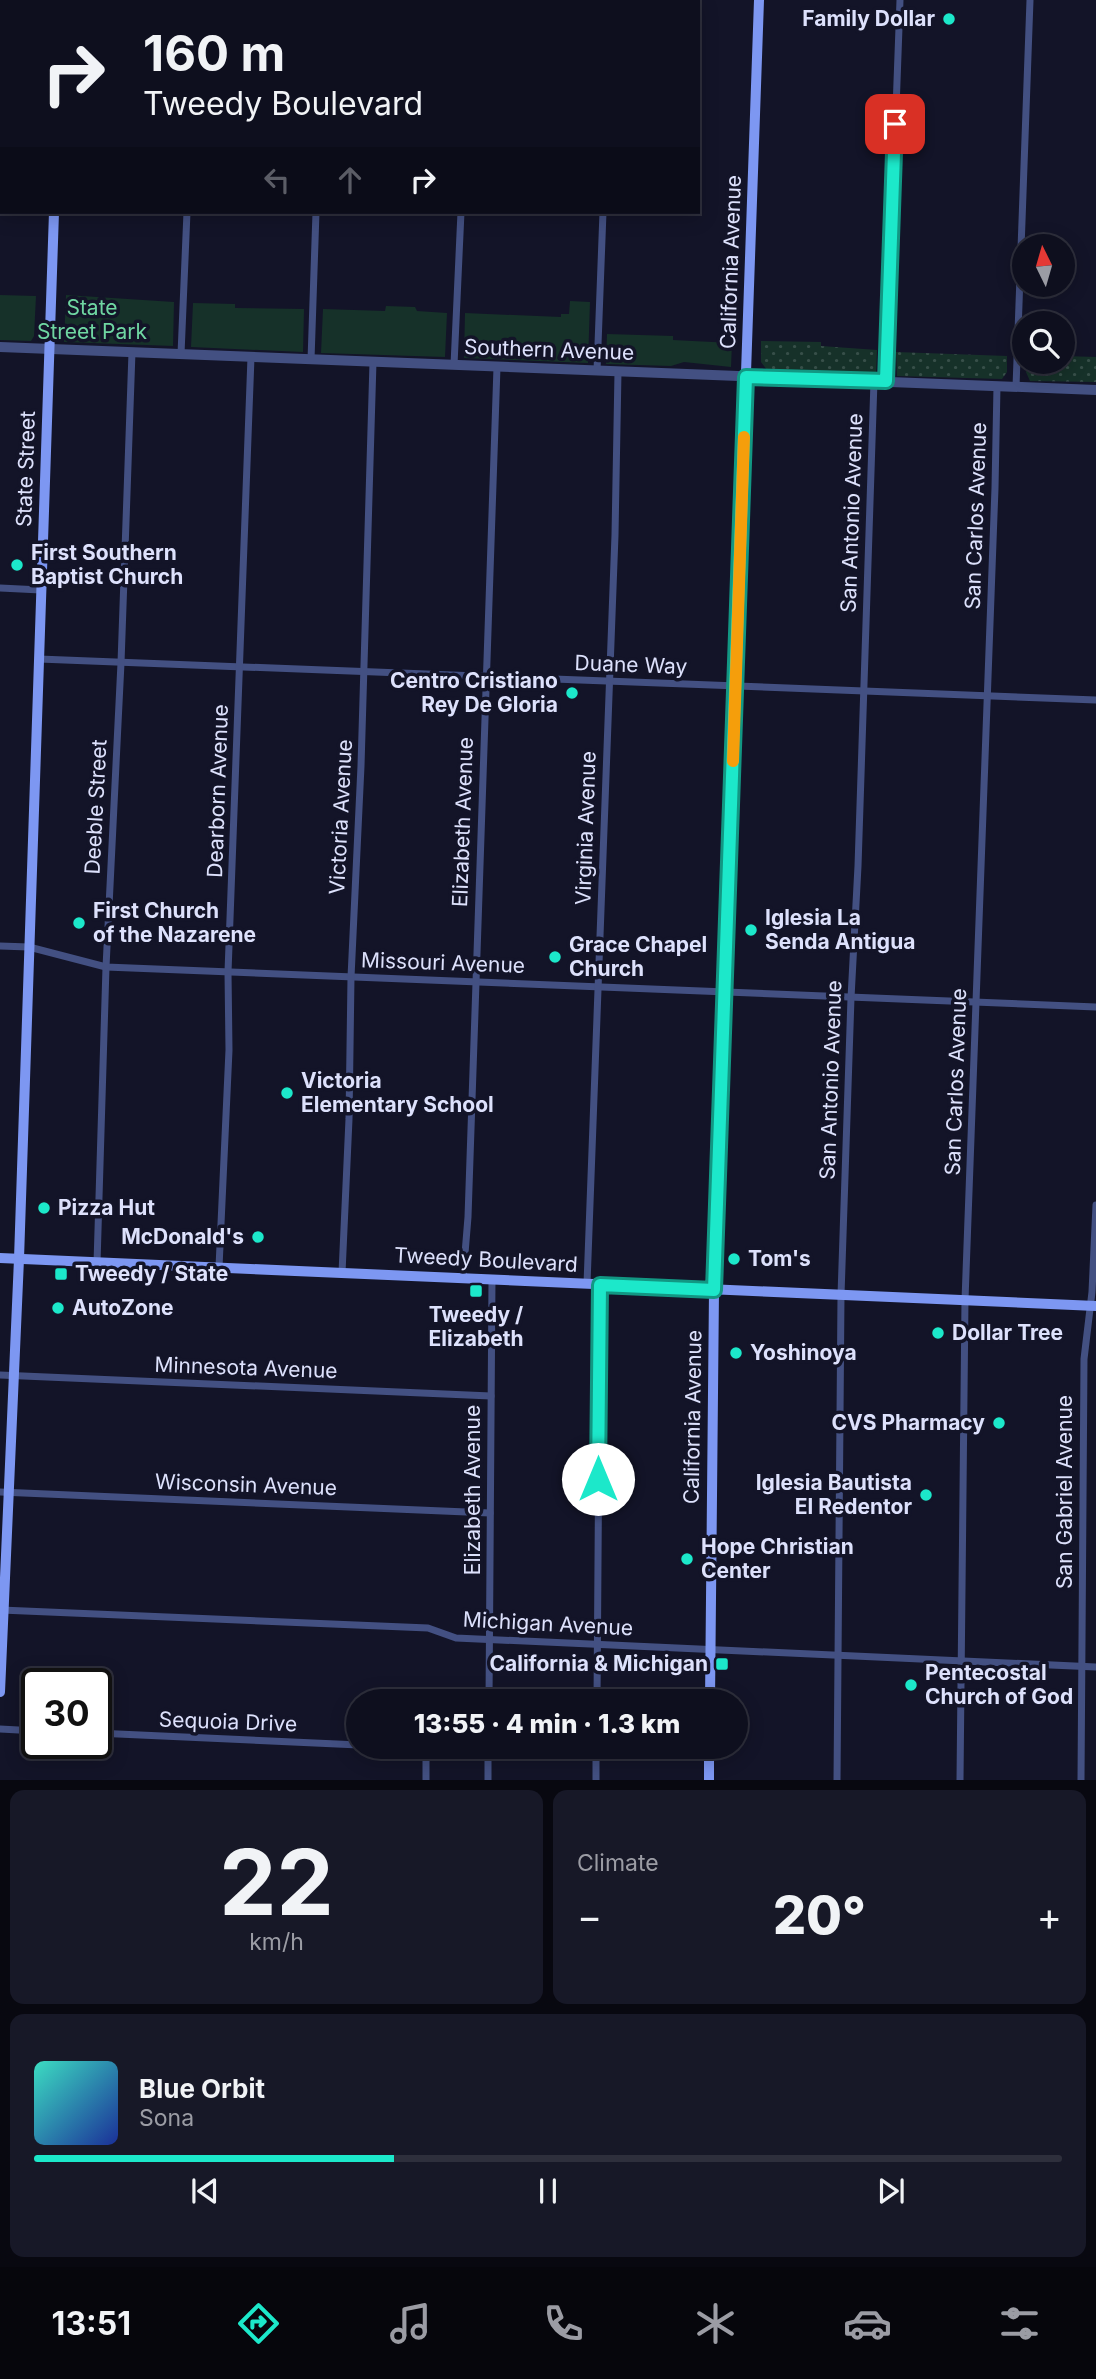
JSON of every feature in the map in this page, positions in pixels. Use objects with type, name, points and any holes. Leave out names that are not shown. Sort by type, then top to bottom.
[{"type":"main road","name":"California Avenue","points":[[710,1689],[714,1290],[760,0]]},
{"type":"main road","name":"State Street","points":[[0,1692],[4,1493],[14,1376],[19,1259],[54,214]]},
{"type":"main road","name":"Tweedy Boulevard","points":[[0,1258],[1093,1306]]},
{"type":"main road","points":[[709,1759],[709,1780]]},
{"type":"street","points":[[886,381],[900,0]]},
{"type":"street","points":[[1016,387],[1030,0]]},
{"type":"street","points":[[181,354],[187,214]]},
{"type":"street","points":[[312,360],[317,214]]},
{"type":"street","points":[[454,365],[461,214]]},
{"type":"street","points":[[597,371],[603,214]]},
{"type":"street","name":"Southern Avenue","points":[[0,347],[1096,390]]},
{"type":"street","name":"Deeble Street","points":[[97,1263],[106,967],[121,663],[132,352]]},
{"type":"street","name":"Dearborn Avenue","points":[[219,1268],[251,357]]},
{"type":"street","name":"Victoria Avenue","points":[[342,1273],[351,976],[365,672],[373,362]]},
{"type":"street","name":"Elizabeth Avenue","points":[[463,1278],[468,1209],[497,367]]},
{"type":"street","name":"Virginia Avenue","points":[[587,1284],[618,372]]},
{"type":"street","name":"San Antonio Avenue","points":[[837,1780],[841,1295],[874,381]]},
{"type":"street","name":"San Carlos Avenue","points":[[960,1780],[965,1300],[997,386]]},
{"type":"street","points":[[0,588],[41,590]]},
{"type":"street","name":"Duane Way","points":[[39,659],[1096,700]]},
{"type":"street","name":"Missouri Avenue","points":[[0,946],[29,947],[106,967],[1096,1007]]},
{"type":"street","name":"San Gabriel Avenue","points":[[1081,1780],[1083,1371],[1093,1306],[1096,1205]]},
{"type":"street","name":"Elizabeth Avenue","points":[[489,1689],[492,1279]]},
{"type":"street","points":[[597,1689],[600,1285]]},
{"type":"street","name":"Minnesota Avenue","points":[[0,1375],[491,1396]]},
{"type":"street","name":"Wisconsin Avenue","points":[[4,1493],[490,1513]]},
{"type":"street","name":"Michigan Avenue","points":[[2,1610],[428,1628],[456,1639],[1096,1667]]},
{"type":"street","points":[[0,1729],[21,1730]]},
{"type":"street","name":"Sequoia Drive","points":[[112,1734],[346,1744]]},
{"type":"street","points":[[426,1759],[426,1780]]},
{"type":"street","points":[[488,1759],[488,1780]]},
{"type":"street","points":[[596,1759],[596,1780]]},
{"type":"green space","points":[[0,295],[36,296],[34,336],[31,341],[0,340]]},
{"type":"green space","name":"State Street Park","points":[[66,295],[174,302],[173,346],[64,342]]},
{"type":"green space","points":[[570,301],[590,302],[588,363],[464,358],[465,313],[561,317],[561,314],[569,314]]},
{"type":"green space","points":[[193,303],[235,304],[235,308],[304,309],[303,352],[191,347]]},
{"type":"green space","points":[[386,306],[415,307],[417,311],[447,313],[445,357],[321,353],[323,309],[385,311]]},
{"type":"green space","points":[[607,334],[673,336],[673,340],[732,343],[731,367],[684,362],[671,366],[606,364]]},
{"type":"green space","points":[[761,341],[821,342],[821,346],[877,350],[876,374],[767,370],[761,362]]},
{"type":"green space","points":[[896,352],[1007,356],[1007,372],[1002,379],[897,376]]},
{"type":"green space","points":[[1075,356],[1096,357],[1096,382],[1030,381],[1027,374],[1075,374]]},
{"type":"slow traffic","points":[[733,761],[744,437]]},
{"type":"place","name":"Family Dollar","points":[[949,19]]},
{"type":"place","name":"First Southern Baptist Church","points":[[17,565]]},
{"type":"place","name":"Centro Cristiano Rey De Gloria","points":[[572,693]]},
{"type":"place","name":"First Church of the Nazarene","points":[[79,923]]},
{"type":"place","name":"Iglesia La Senda Antigua","points":[[751,930]]},
{"type":"place","name":"Grace Chapel Church","points":[[555,957]]},
{"type":"place","name":"Victoria Elementary School","points":[[287,1093]]},
{"type":"place","name":"Pizza Hut","points":[[44,1208]]},
{"type":"place","name":"McDonald's","points":[[258,1237]]},
{"type":"place","name":"Tom's","points":[[734,1259]]},
{"type":"place","name":"Tweedy / State","points":[[61,1274]]},
{"type":"place","name":"Tweedy / Elizabeth","points":[[476,1291]]},
{"type":"place","name":"AutoZone","points":[[58,1308]]},
{"type":"place","name":"Dollar Tree","points":[[938,1333]]},
{"type":"place","name":"Yoshinoya","points":[[736,1353]]},
{"type":"place","name":"CVS Pharmacy","points":[[999,1423]]},
{"type":"place","name":"Iglesia Bautista El Redentor","points":[[926,1495]]},
{"type":"place","name":"Hope Christian Center","points":[[687,1559]]},
{"type":"place","name":"California & Michigan","points":[[722,1664]]},
{"type":"place","name":"Pentecostal Church of God","points":[[911,1685]]},
{"type":"route","points":[[598,1479],[600,1285],[714,1290],[746,377],[886,381],[895,124]]}]
